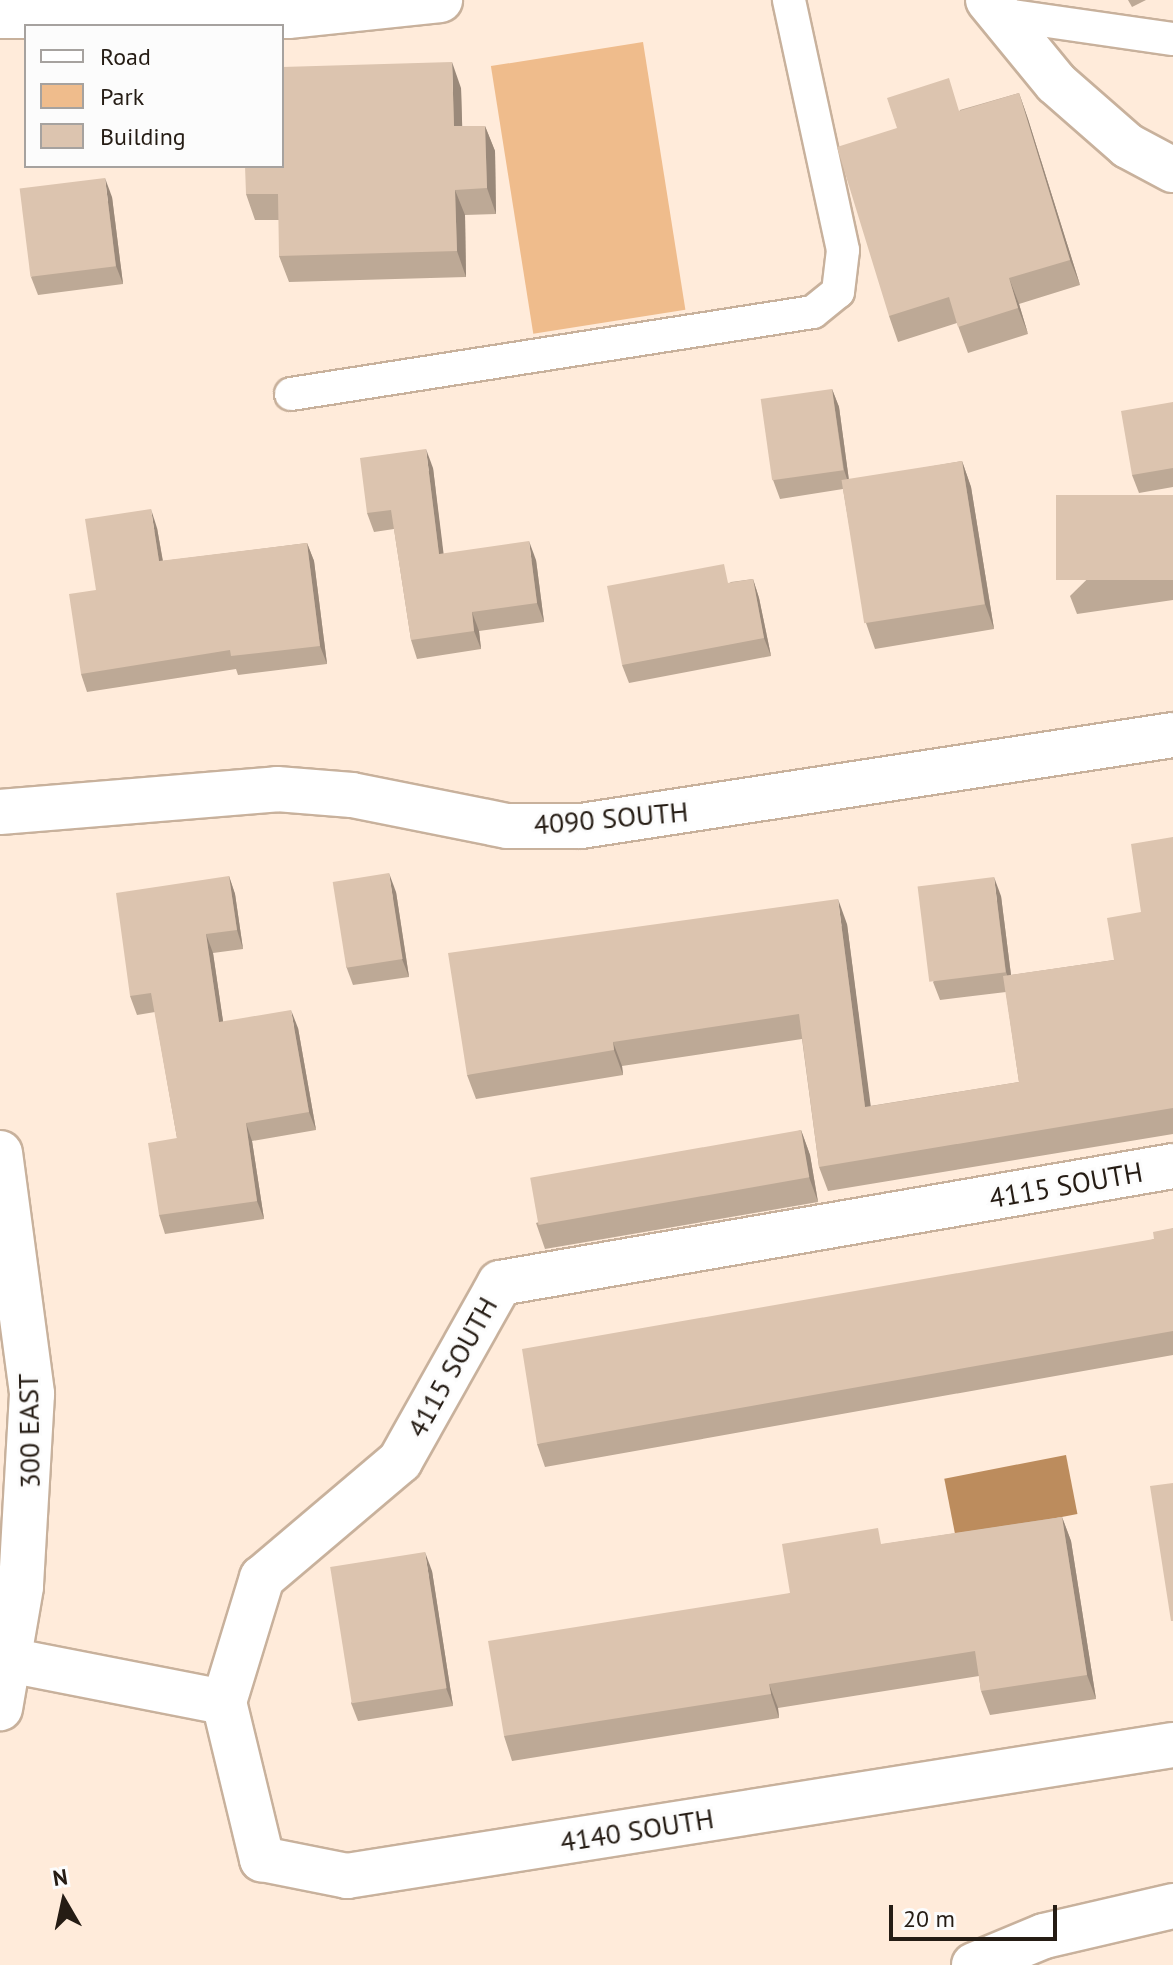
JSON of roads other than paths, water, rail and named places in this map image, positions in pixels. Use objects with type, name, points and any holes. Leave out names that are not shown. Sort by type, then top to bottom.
[{"type":"street","points":[[0,16],[288,16],[440,0]]},
{"type":"street","points":[[994,7],[1056,83],[1128,146],[1173,170]]},
{"type":"street","name":"4090 SOUTH","points":[[0,812],[277,789],[352,795],[507,826],[581,826],[1173,735]]},
{"type":"street","name":"300 EAST","points":[[0,1153],[32,1394],[16,1484],[9,1660],[0,1708]]},
{"type":"street","name":"4115 SOUTH","points":[[224,1702],[262,1578],[400,1461],[500,1283],[1173,1166]]},
{"type":"street","points":[[9,1660],[224,1702]]},
{"type":"street","name":"4140 SOUTH","points":[[224,1702],[262,1859],[347,1876],[1173,1745]]},
{"type":"street","points":[[974,1965],[1044,1936],[1173,1906]]},
{"type":"lane","points":[[291,394],[813,312],[838,292],[843,250],[789,0]]},
{"type":"lane","points":[[994,7],[1173,39]]}]
